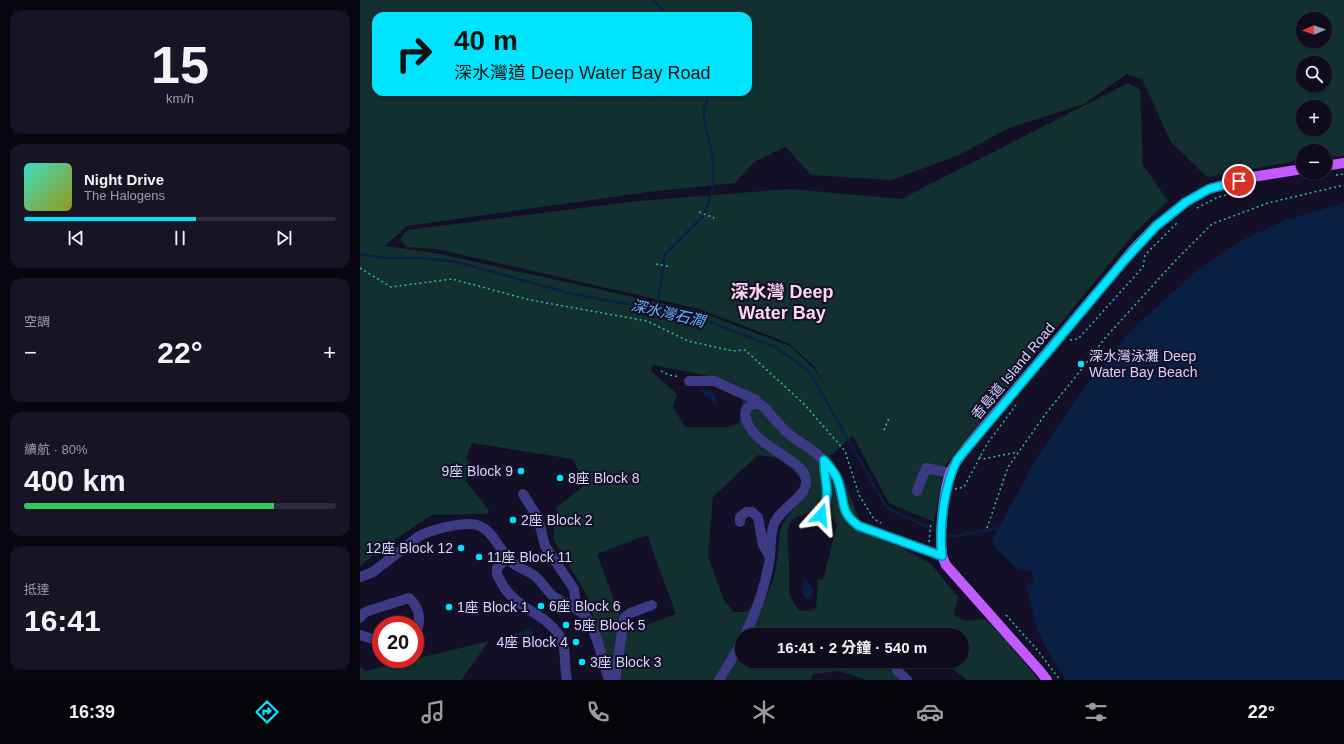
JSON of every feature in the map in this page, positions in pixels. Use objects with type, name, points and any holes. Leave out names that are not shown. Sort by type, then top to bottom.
[{"type":"main road","points":[[1332,165],[1344,163]]},
{"type":"main road","name":"香島道 Island Road","points":[[942,556],[942,525],[946,488],[950,473],[957,460],[1133,250],[1156,226],[1186,202],[1209,189],[1252,178],[1296,170]]},
{"type":"main road","points":[[942,556],[952,573],[1031,660],[1047,680]]},
{"type":"street","points":[[686,379],[717,382],[756,400],[790,434],[812,449],[824,460],[837,478],[845,510],[855,523],[859,526],[942,556]]},
{"type":"street","points":[[748,628],[761,596],[770,557],[774,522],[781,512],[802,494],[806,482],[805,475],[800,467],[764,442],[750,427],[745,418],[745,411],[750,405],[759,404]]},
{"type":"street","points":[[821,515],[828,493],[824,460]]},
{"type":"street","points":[[917,490],[926,468],[950,473]]},
{"type":"street","points":[[523,494],[538,518],[545,546],[574,589],[575,598],[573,606]]},
{"type":"street","points":[[740,522],[740,517],[744,513],[749,512],[755,514],[759,520],[763,545],[770,557]]},
{"type":"street","points":[[360,578],[372,572],[421,535],[431,531],[467,524],[478,525],[486,530],[514,564],[536,577],[553,596],[573,606],[582,613],[590,624],[609,680]]},
{"type":"street","points":[[508,557],[498,568],[497,574],[501,584],[513,599],[548,623],[560,636],[565,649],[567,680]]},
{"type":"street","points":[[360,618],[368,611],[409,598],[414,603],[418,616]]},
{"type":"street","points":[[615,680],[624,618],[630,613],[652,604]]},
{"type":"street","points":[[360,634],[372,639]]},
{"type":"street","points":[[719,680],[735,654]]},
{"type":"street","points":[[895,668],[897,672],[907,680]]},
{"type":"path","points":[[1332,175],[1344,174]]},
{"type":"path","points":[[987,528],[1008,467],[1047,412],[1106,336],[1212,224],[1268,203],[1344,185]]},
{"type":"path","points":[[1194,209],[1218,198],[1248,189]]},
{"type":"path","points":[[699,212],[714,218]]},
{"type":"path","name":"香島道 Island Road","points":[[1065,341],[1078,339],[1143,267],[1145,255],[1182,218]]},
{"type":"path","points":[[656,264],[671,268]]},
{"type":"path","points":[[360,268],[391,287],[452,279],[530,300],[648,321],[688,341],[733,351],[745,350],[804,404],[845,451],[859,495],[874,519],[884,525]]},
{"type":"path","points":[[661,371],[669,375],[686,379]]},
{"type":"path","name":"香島道 Island Road","points":[[955,490],[964,486],[987,444],[1019,401]]},
{"type":"path","points":[[884,430],[889,418]]},
{"type":"path","points":[[979,457],[983,459],[1018,452]]},
{"type":"path","points":[[929,542],[931,523]]},
{"type":"path","points":[[1006,615],[1060,680]]},
{"type":"green space","points":[[360,0],[1344,0],[1344,156],[1332,157],[1332,144],[1296,144],[1296,161],[1207,177],[1171,142],[1142,79],[1127,74],[1084,104],[1009,128],[959,155],[892,180],[811,175],[786,147],[754,162],[735,183],[648,192],[407,226],[385,246],[435,253],[697,311],[790,346],[815,370],[828,392],[814,366],[788,343],[699,309],[437,249],[406,247],[400,239],[407,230],[638,201],[791,189],[901,199],[1128,83],[1140,90],[1143,165],[1168,201],[1135,232],[945,466],[934,522],[889,503],[853,436],[830,456],[843,477],[859,519],[890,542],[930,563],[958,597],[954,615],[966,621],[985,619],[1002,636],[1039,680],[967,680],[952,668],[969,668],[969,628],[735,628],[735,668],[887,668],[900,680],[866,680],[840,671],[813,674],[811,680],[615,680],[588,597],[553,539],[557,507],[585,485],[573,459],[472,443],[466,458],[474,470],[465,480],[489,510],[487,514],[432,515],[391,542],[360,566]],"holes":[[[653,365],[714,377],[744,391],[739,423],[728,427],[685,427],[673,407],[677,394],[651,371]],[[758,455],[778,458],[795,472],[801,480],[800,503],[791,511],[782,526],[775,572],[765,601],[744,612],[733,612],[723,598],[708,556],[713,497]],[[824,490],[827,509],[837,525],[823,580],[818,579],[816,608],[809,611],[798,610],[789,594],[787,531],[792,520],[816,508],[821,501]],[[647,535],[676,614],[626,633],[597,554]]]},
{"type":"green space","points":[[489,641],[461,680],[360,680],[360,667],[365,671],[377,668],[424,668],[424,657]]},
{"type":"water","points":[[1344,203],[1344,680],[1066,680],[1051,657],[1037,630],[1026,584],[1034,582],[1032,571],[1018,570],[994,546],[992,540],[1036,459],[1078,396],[1129,332],[1196,271],[1242,240],[1288,219]]},
{"type":"water","points":[[699,390],[707,390],[712,392],[716,397],[717,405]]},
{"type":"water","points":[[805,580],[813,591],[813,595],[809,599],[805,598],[802,594],[804,588],[802,582]]},
{"type":"water","points":[[531,628],[533,634],[514,641],[512,635]]},
{"type":"waterway","points":[[653,0],[665,12]]},
{"type":"waterway","points":[[657,309],[665,254],[704,215],[713,187],[713,157],[704,120],[704,110],[709,96]]},
{"type":"waterway","name":"深水灣石澗","points":[[360,254],[386,258],[424,258],[456,262],[573,294],[694,316],[775,347],[809,371],[887,508],[934,530]]},
{"type":"waterway","points":[[945,535],[955,536],[1000,528]]},
{"type":"place","name":"深水灣泳灘 Deep Water Bay Beach","points":[[1081,364]]},
{"type":"place","name":"9座 Block 9","points":[[521,471]]},
{"type":"place","name":"8座 Block 8","points":[[560,478]]},
{"type":"place","name":"2座 Block 2","points":[[513,520]]},
{"type":"place","name":"12座 Block 12","points":[[461,548]]},
{"type":"place","name":"11座 Block 11","points":[[479,557]]},
{"type":"place","name":"6座 Block 6","points":[[541,606]]},
{"type":"place","name":"1座 Block 1","points":[[449,607]]},
{"type":"place","name":"5座 Block 5","points":[[566,625]]},
{"type":"place","name":"4座 Block 4","points":[[576,642]]},
{"type":"place","name":"3座 Block 3","points":[[582,662]]},
{"type":"district","name":"深水灣 Deep Water Bay","points":[[782,302]]},
{"type":"route","points":[[821,515],[828,493],[824,460],[837,478],[842,504],[855,523],[859,526],[942,556],[942,525],[946,488],[950,473],[957,460],[968,446],[1133,250],[1156,226],[1186,202],[1209,189],[1239,181]]}]
